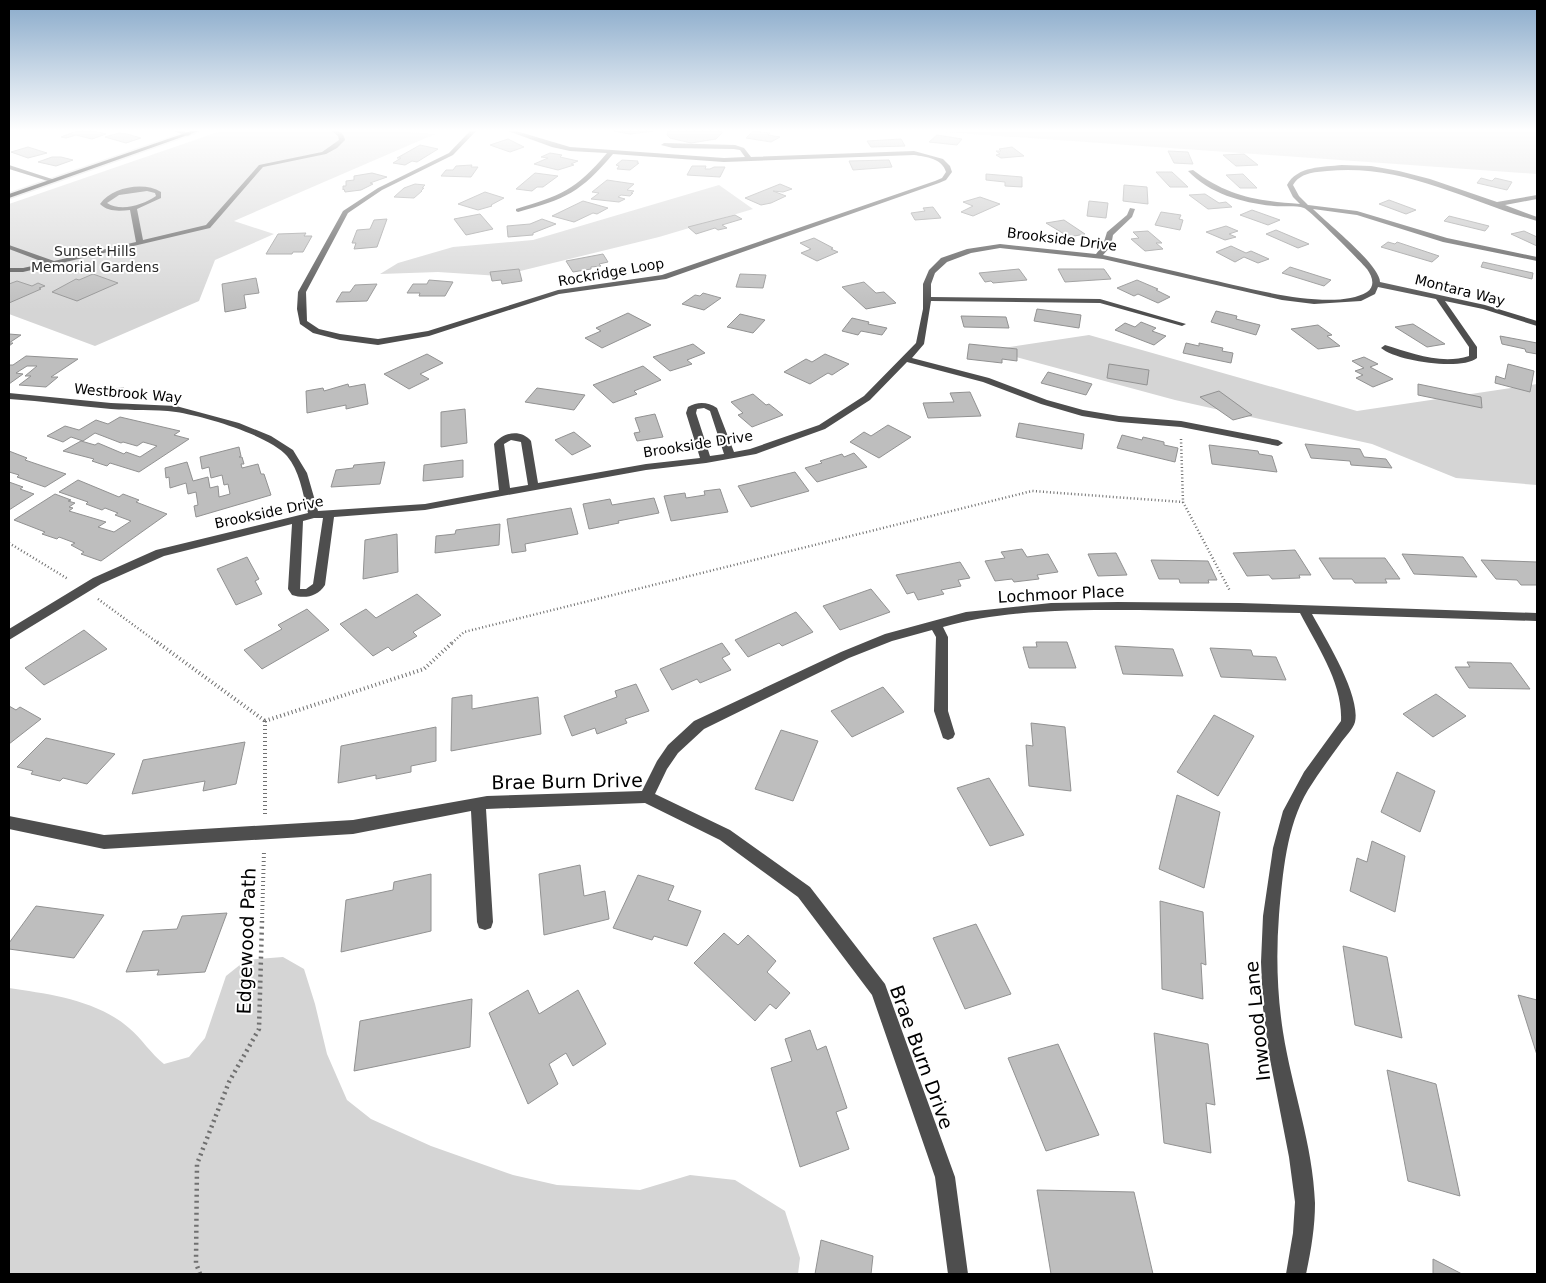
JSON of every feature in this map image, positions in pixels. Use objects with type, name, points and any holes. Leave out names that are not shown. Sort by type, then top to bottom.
[{"type":"main road","points":[[9,196],[24,191]]},
{"type":"street","points":[[128,191],[108,198],[103,204],[109,208],[133,208],[150,203],[159,197],[159,194],[154,191]]},
{"type":"street","points":[[9,270],[23,270],[208,227],[239,191]]},
{"type":"street","name":"Rockridge Loop","points":[[379,191],[345,212],[302,292],[301,309],[303,322],[316,331],[340,338],[378,342],[429,333],[558,292],[663,277],[911,191]]},
{"type":"street","points":[[518,210],[571,191]]},
{"type":"street","points":[[1225,191],[1246,199],[1268,204],[1303,205],[1353,212],[1433,237],[1537,259]]},
{"type":"street","points":[[1292,191],[1303,205],[1363,260],[1376,276],[1376,284]]},
{"type":"street","points":[[1459,191],[1537,218]]},
{"type":"street","points":[[1497,204],[1537,197]]},
{"type":"street","points":[[133,208],[140,243]]},
{"type":"street","points":[[1098,256],[1107,246],[1110,234],[1130,216],[1132,209]]},
{"type":"street","name":"Brookside Drive","points":[[9,635],[97,581],[160,553],[314,515],[425,507],[646,467],[752,452],[822,427],[867,398],[920,344],[927,309],[927,284],[932,272],[944,260],[970,251],[1000,246],[1098,256],[1282,298],[1314,302],[1358,300],[1372,292],[1376,284]]},
{"type":"street","points":[[9,247],[54,263]]},
{"type":"street","name":"Montara Way","points":[[1376,284],[1485,307],[1537,324]]},
{"type":"street","points":[[1385,348],[1410,357],[1424,359],[1455,361],[1473,358],[1474,352],[1472,347],[1438,296]]},
{"type":"street","points":[[927,299],[1100,301],[1182,324]]},
{"type":"street","points":[[907,359],[986,380],[1064,409],[1119,420],[1181,424],[1278,443]]},
{"type":"street","name":"Westbrook Way","points":[[9,396],[114,406],[177,409],[220,421],[264,437],[288,451],[295,458],[305,482],[314,515]]},
{"type":"street","points":[[706,460],[691,413],[691,410],[698,406],[708,406],[714,410],[730,456]]},
{"type":"street","points":[[505,494],[498,444],[511,436],[521,437],[526,441],[534,488]]},
{"type":"street","points":[[298,519],[294,589],[296,592],[302,593],[312,591],[319,585],[329,513]]},
{"type":"street","name":"Lochmoor Place","points":[[646,797],[662,765],[673,749],[699,725],[845,655],[889,637],[966,616],[1051,607],[1238,607],[1537,616]]},
{"type":"street","name":"Inwood Lane","points":[[1296,1274],[1303,1240],[1304,1193],[1296,1140],[1277,1052],[1269,982],[1270,925],[1279,853],[1290,813],[1302,788],[1348,722],[1350,714],[1344,690],[1304,610]]},
{"type":"street","points":[[934,624],[942,637],[941,711],[948,734]]},
{"type":"street","name":"Brae Burn Drive","points":[[9,822],[104,842],[353,828],[478,804],[646,797],[725,835],[804,892],[879,990],[945,1177],[958,1274]]},
{"type":"street","points":[[478,804],[485,922]]},
{"type":"path","points":[[1181,424],[1183,502],[1238,607]]},
{"type":"path","points":[[9,543],[84,589],[265,721],[424,668],[464,632],[1032,491],[1183,502]]},
{"type":"path","name":"Edgewood Path","points":[[200,1274],[196,1263],[197,1164],[229,1082],[259,1029],[265,834],[265,721]]},
{"type":"green space","name":"Sunset Hills Memorial Gardens","points":[[47,191],[304,191],[234,221],[274,234],[215,260],[199,301],[95,346],[9,314],[9,204]]},
{"type":"green space","points":[[699,191],[727,191],[753,209],[659,237],[500,276],[438,272],[380,274],[398,263],[453,247],[533,240]]},
{"type":"green space","points":[[1089,335],[1357,411],[1537,384],[1537,485],[1456,478],[1372,444],[1175,400],[990,350]]},
{"type":"green space","points":[[283,957],[304,969],[327,1054],[347,1100],[371,1119],[431,1146],[513,1175],[557,1185],[640,1190],[690,1175],[735,1180],[785,1211],[800,1258],[798,1274],[9,1274],[9,988],[56,996],[102,1011],[116,1018],[129,1028],[164,1064],[189,1057],[205,1038],[226,976],[246,960]]},
{"type":"building","points":[[401,191],[422,191],[414,198],[394,197]]},
{"type":"building","points":[[634,191],[630,196],[621,195],[618,197],[625,199],[619,202],[591,199],[599,193],[592,192]]},
{"type":"building","points":[[763,191],[786,191],[773,191],[786,196],[771,203],[761,205],[745,198]]},
{"type":"building","points":[[1124,191],[1147,191],[1148,204],[1123,201]]},
{"type":"building","points":[[485,192],[504,198],[492,206],[478,210],[458,204]]},
{"type":"building","points":[[1205,194],[1219,203],[1226,202],[1232,207],[1208,209],[1189,195]]},
{"type":"building","points":[[980,197],[1000,204],[973,216],[961,212],[973,206],[963,202]]},
{"type":"building","points":[[1389,200],[1416,210],[1406,214],[1379,204]]},
{"type":"building","points":[[583,201],[608,208],[574,222],[552,216]]},
{"type":"building","points":[[1089,201],[1108,203],[1106,218],[1087,216]]},
{"type":"building","points":[[933,207],[941,218],[915,220],[911,213],[925,211],[923,208]]},
{"type":"building","points":[[1252,210],[1280,220],[1268,225],[1240,215]]},
{"type":"building","points":[[1161,212],[1181,215],[1179,219],[1183,220],[1180,230],[1155,225]]},
{"type":"building","points":[[480,214],[493,229],[466,235],[454,219]]},
{"type":"building","points":[[735,215],[742,219],[722,225],[727,228],[718,230],[715,228],[696,234],[688,227]]},
{"type":"building","points":[[1449,216],[1489,226],[1485,231],[1444,221]]},
{"type":"building","points":[[387,219],[377,247],[354,249],[356,243],[352,243],[357,230],[370,229],[374,220]]},
{"type":"building","points":[[542,219],[556,224],[533,233],[533,235],[508,237],[507,226],[530,224]]},
{"type":"building","points":[[1064,220],[1085,234],[1069,237],[1046,223]]},
{"type":"building","points":[[1226,226],[1238,231],[1229,234],[1236,237],[1225,240],[1206,232]]},
{"type":"building","points":[[1276,230],[1309,244],[1298,248],[1266,234]]},
{"type":"building","points":[[1148,231],[1162,243],[1156,243],[1163,249],[1145,251],[1131,239],[1139,238],[1133,232]]},
{"type":"building","points":[[1524,231],[1537,237],[1537,246],[1511,234]]},
{"type":"building","points":[[306,233],[304,236],[312,236],[303,252],[266,254],[278,234]]},
{"type":"building","points":[[814,238],[838,252],[817,261],[801,253],[811,249],[800,243]]},
{"type":"building","points":[[1388,242],[1395,244],[1397,242],[1439,256],[1432,262],[1381,247]]},
{"type":"building","points":[[1231,246],[1246,253],[1251,251],[1269,259],[1258,263],[1244,257],[1235,262],[1216,252]]},
{"type":"building","points":[[603,254],[608,262],[599,264],[601,266],[591,267],[591,269],[573,272],[566,261]]},
{"type":"building","points":[[1483,262],[1533,273],[1532,279],[1481,267]]},
{"type":"building","points":[[1290,267],[1331,280],[1324,286],[1282,273]]},
{"type":"building","points":[[519,269],[522,281],[502,284],[501,280],[492,281],[490,272]]},
{"type":"building","points":[[1019,269],[1027,280],[985,282],[979,273]]},
{"type":"building","points":[[1058,269],[1104,269],[1111,279],[1065,282]]},
{"type":"building","points":[[93,274],[118,283],[77,301],[52,292],[76,279],[79,280]]},
{"type":"building","points":[[740,274],[766,275],[763,288],[736,287]]},
{"type":"building","points":[[256,278],[259,293],[244,295],[246,308],[225,312],[222,284]]},
{"type":"building","points":[[429,280],[453,282],[445,296],[419,296],[420,293],[407,293],[413,284],[427,284]]},
{"type":"building","points":[[1137,280],[1158,289],[1156,290],[1170,297],[1158,303],[1138,294],[1134,296],[1117,288]]},
{"type":"building","points":[[17,281],[32,286],[38,283],[45,286],[9,303],[9,284]]},
{"type":"building","points":[[864,282],[876,293],[884,292],[896,303],[866,309],[842,287]]},
{"type":"building","points":[[377,284],[367,301],[336,302],[342,292],[350,292],[355,285]]},
{"type":"building","points":[[703,293],[721,298],[704,310],[682,304],[695,295],[700,296]]},
{"type":"building","points":[[1037,309],[1081,315],[1079,328],[1034,321]]},
{"type":"building","points":[[1216,311],[1237,316],[1236,319],[1260,325],[1256,335],[1211,322]]},
{"type":"building","points":[[628,313],[651,325],[602,348],[585,338],[601,331],[596,328]]},
{"type":"building","points":[[740,314],[765,320],[753,333],[727,327]]},
{"type":"building","points":[[961,316],[1006,317],[1009,328],[964,327]]},
{"type":"building","points":[[852,318],[887,328],[882,335],[861,331],[858,335],[842,331]]},
{"type":"building","points":[[1141,322],[1156,328],[1152,331],[1166,336],[1154,345],[1115,330],[1125,323],[1135,327]]},
{"type":"building","points":[[1413,324],[1445,344],[1427,347],[1395,327]]},
{"type":"building","points":[[1318,325],[1332,335],[1327,336],[1340,346],[1318,349],[1291,329]]},
{"type":"building","points":[[9,334],[21,335],[9,343]]},
{"type":"building","points":[[1500,336],[1537,343],[1537,354],[1526,352],[1525,349],[1502,344]]},
{"type":"building","points":[[1186,343],[1199,346],[1199,343],[1223,348],[1222,351],[1233,353],[1231,363],[1183,353]]},
{"type":"building","points":[[693,344],[705,353],[687,360],[692,364],[670,371],[653,357]]},
{"type":"building","points":[[969,344],[1017,349],[1017,361],[1002,359],[1002,363],[967,359]]},
{"type":"building","points":[[427,354],[443,363],[420,374],[429,379],[409,389],[384,374]]},
{"type":"building","points":[[825,354],[849,364],[832,375],[828,373],[810,384],[784,372],[806,359],[812,362]]},
{"type":"building","points":[[26,356],[78,359],[51,377],[58,377],[46,387],[19,385],[31,376],[25,376],[37,366],[27,366],[16,373],[23,374],[9,384],[9,365],[13,365]]},
{"type":"building","points":[[1364,357],[1378,364],[1370,367],[1393,379],[1373,387],[1356,378],[1363,375],[1355,371],[1364,368],[1352,361]]},
{"type":"building","points":[[1109,364],[1149,370],[1147,385],[1107,378]]},
{"type":"building","points":[[1508,364],[1534,371],[1530,392],[1495,383],[1496,376],[1505,379]]},
{"type":"building","points":[[643,366],[661,380],[634,391],[637,394],[613,403],[593,385]]},
{"type":"building","points":[[1048,372],[1092,384],[1086,395],[1041,383]]},
{"type":"building","points":[[348,384],[349,387],[365,384],[368,404],[346,409],[346,405],[307,413],[306,391],[323,388],[324,391]]},
{"type":"building","points":[[1418,384],[1481,397],[1482,408],[1418,395]]},
{"type":"building","points":[[124,388],[119,396],[105,397],[110,389]]},
{"type":"building","points":[[537,388],[585,395],[574,410],[525,402]]},
{"type":"building","points":[[1219,391],[1252,415],[1233,420],[1200,397]]},
{"type":"building","points":[[970,392],[981,416],[928,418],[923,403],[954,402],[950,393]]},
{"type":"building","points":[[753,394],[766,405],[769,404],[783,415],[752,427],[738,415],[743,413],[731,402]]},
{"type":"building","points":[[465,409],[467,443],[441,447],[441,412]]},
{"type":"building","points":[[655,414],[663,437],[637,441],[634,433],[640,432],[635,418]]},
{"type":"building","points":[[120,417],[180,431],[174,435],[189,439],[139,472],[110,463],[107,466],[92,461],[94,459],[63,451],[81,441],[95,445],[98,443],[124,454],[126,452],[140,457],[157,446],[143,442],[137,446],[121,443],[95,433],[83,441],[71,437],[63,442],[47,436],[65,426],[79,430],[96,420],[108,424]]},
{"type":"building","points":[[1019,423],[1084,434],[1082,449],[1016,437]]},
{"type":"building","points":[[888,425],[911,437],[879,458],[850,442],[864,432],[871,436]]},
{"type":"building","points":[[574,432],[591,446],[572,455],[555,440]]},
{"type":"building","points":[[1122,435],[1142,440],[1143,437],[1164,442],[1164,445],[1178,448],[1175,462],[1117,448]]},
{"type":"building","points":[[1305,444],[1360,449],[1364,457],[1386,459],[1392,468],[1351,465],[1350,461],[1311,458]]},
{"type":"building","points":[[1209,445],[1258,451],[1259,454],[1272,456],[1277,472],[1212,464]]},
{"type":"building","points":[[239,447],[241,456],[239,457],[242,457],[244,464],[241,464],[242,468],[258,464],[261,474],[264,474],[271,495],[196,517],[194,506],[198,505],[196,492],[188,494],[186,483],[170,488],[169,477],[166,478],[165,468],[187,462],[193,481],[208,477],[210,488],[218,486],[219,497],[230,494],[228,484],[224,485],[222,475],[211,478],[209,467],[202,469],[200,457]]},
{"type":"building","points":[[9,451],[27,458],[25,460],[66,474],[45,487],[17,477],[19,475],[9,472]]},
{"type":"building","points":[[854,453],[867,467],[817,482],[805,468],[842,454],[844,457]]},
{"type":"building","points":[[463,460],[463,477],[423,481],[424,465]]},
{"type":"building","points":[[385,462],[380,484],[331,487],[336,470],[353,468],[354,465]]},
{"type":"building","points":[[795,472],[809,491],[751,507],[738,486]]},
{"type":"building","points":[[78,480],[119,497],[123,494],[139,500],[136,502],[167,514],[101,561],[81,554],[84,552],[71,545],[75,543],[59,537],[57,539],[42,534],[45,532],[14,520],[55,494],[75,503],[69,507],[73,508],[69,511],[106,522],[98,527],[114,532],[131,521],[115,515],[118,513],[105,508],[102,510],[86,504],[88,502],[59,492]]},
{"type":"building","points":[[9,482],[23,487],[20,489],[34,494],[9,510]]},
{"type":"building","points":[[720,489],[728,512],[671,521],[664,496],[685,493],[686,498],[705,495],[704,491]]},
{"type":"building","points":[[654,498],[659,513],[589,529],[583,504],[610,499],[612,505]]},
{"type":"building","points":[[571,508],[578,534],[525,544],[526,551],[512,553],[507,519]]},
{"type":"building","points":[[500,524],[499,545],[435,553],[436,536],[455,534],[456,530]]},
{"type":"building","points":[[397,534],[398,572],[363,579],[365,540]]},
{"type":"building","points":[[1022,549],[1027,557],[1048,554],[1058,572],[1037,575],[1039,579],[1014,582],[1012,579],[995,581],[985,561],[1005,558],[1001,552]]},
{"type":"building","points":[[1295,550],[1311,575],[1299,575],[1300,578],[1272,579],[1269,575],[1247,576],[1233,553]]},
{"type":"building","points":[[1116,553],[1127,575],[1098,576],[1088,554]]},
{"type":"building","points":[[1402,554],[1463,557],[1477,577],[1414,574]]},
{"type":"building","points":[[247,557],[259,579],[255,581],[262,594],[236,605],[217,569]]},
{"type":"building","points":[[1319,558],[1385,558],[1400,579],[1385,579],[1387,583],[1355,583],[1352,579],[1333,579]]},
{"type":"building","points":[[1151,560],[1208,561],[1217,580],[1208,580],[1209,583],[1180,583],[1179,579],[1159,579]]},
{"type":"building","points":[[1481,560],[1537,562],[1537,585],[1521,585],[1517,580],[1496,579]]},
{"type":"building","points":[[960,562],[970,578],[958,580],[961,586],[941,590],[944,594],[918,600],[914,592],[907,594],[896,575]]},
{"type":"building","points":[[871,589],[890,612],[840,630],[823,606]]},
{"type":"building","points":[[417,594],[441,615],[413,632],[417,636],[392,651],[388,647],[373,656],[340,624],[366,609],[376,618]]},
{"type":"building","points":[[307,609],[329,630],[262,669],[244,650],[282,629],[278,625]]},
{"type":"building","points":[[796,612],[813,632],[782,646],[779,643],[748,657],[735,640]]},
{"type":"building","points":[[84,630],[107,649],[44,685],[25,668]]},
{"type":"building","points":[[1036,642],[1067,642],[1076,668],[1029,668],[1023,647],[1037,647]]},
{"type":"building","points":[[722,643],[730,654],[722,658],[731,670],[700,683],[697,679],[672,690],[660,669]]},
{"type":"building","points":[[1115,646],[1173,649],[1183,676],[1123,674]]},
{"type":"building","points":[[1210,648],[1251,650],[1253,656],[1276,657],[1286,680],[1221,677]]},
{"type":"building","points":[[1467,662],[1511,663],[1530,689],[1469,688],[1455,667],[1470,667]]},
{"type":"building","points":[[636,684],[649,711],[625,719],[627,723],[597,734],[595,728],[572,736],[564,716],[617,697],[615,691]]},
{"type":"building","points":[[883,687],[904,712],[852,737],[831,711]]},
{"type":"building","points":[[1436,694],[1466,716],[1433,737],[1403,714]]},
{"type":"building","points":[[472,695],[472,709],[538,697],[541,734],[451,751],[452,698]]},
{"type":"building","points":[[9,706],[16,710],[20,707],[41,719],[9,744]]},
{"type":"building","points":[[1214,715],[1254,736],[1218,796],[1177,772]]},
{"type":"building","points":[[1031,723],[1065,727],[1071,791],[1029,786],[1026,745],[1033,746]]},
{"type":"building","points":[[436,727],[436,761],[411,766],[411,772],[376,779],[376,775],[338,783],[341,746]]},
{"type":"building","points":[[781,730],[818,741],[793,801],[755,789]]},
{"type":"building","points":[[46,738],[115,754],[87,784],[63,778],[60,781],[31,774],[33,771],[17,767]]},
{"type":"building","points":[[245,742],[236,784],[203,791],[205,781],[132,794],[143,760]]},
{"type":"building","points":[[1397,772],[1435,791],[1420,832],[1381,812]]},
{"type":"building","points":[[989,778],[1024,835],[990,846],[957,788]]},
{"type":"building","points":[[1177,795],[1220,812],[1204,888],[1159,869]]},
{"type":"building","points":[[1372,841],[1405,856],[1395,912],[1350,891],[1357,858],[1367,862]]},
{"type":"building","points":[[580,865],[584,896],[605,891],[609,919],[544,935],[539,874]]},
{"type":"building","points":[[431,874],[431,931],[341,952],[346,900],[393,890],[394,882]]},
{"type":"building","points":[[638,875],[674,886],[668,900],[701,911],[687,946],[654,936],[652,940],[613,928]]},
{"type":"building","points":[[1160,901],[1203,912],[1206,965],[1201,963],[1203,999],[1162,989]]},
{"type":"building","points":[[36,906],[104,915],[74,958],[9,949],[9,943]]},
{"type":"building","points":[[227,913],[205,972],[157,975],[159,970],[126,972],[143,931],[177,929],[182,916]]},
{"type":"building","points":[[976,924],[1011,994],[965,1009],[933,938]]},
{"type":"building","points":[[724,933],[738,945],[748,935],[776,961],[767,972],[790,993],[776,1009],[770,1004],[755,1021],[694,963]]},
{"type":"building","points":[[1343,946],[1387,957],[1402,1038],[1355,1025]]},
{"type":"building","points":[[528,990],[539,1014],[578,990],[606,1044],[573,1066],[566,1053],[549,1064],[558,1084],[528,1104],[489,1013]]},
{"type":"building","points":[[1518,995],[1537,1000],[1537,1055]]},
{"type":"building","points":[[472,999],[470,1047],[354,1071],[360,1021]]},
{"type":"building","points":[[810,1030],[817,1050],[826,1046],[847,1108],[836,1112],[849,1149],[800,1167],[771,1068],[792,1061],[785,1039]]},
{"type":"building","points":[[1154,1033],[1208,1044],[1215,1105],[1206,1103],[1211,1153],[1164,1143]]},
{"type":"building","points":[[1058,1044],[1099,1135],[1046,1151],[1008,1058]]},
{"type":"building","points":[[1387,1070],[1436,1084],[1460,1196],[1408,1181]]},
{"type":"building","points":[[1037,1190],[1134,1192],[1153,1274],[1051,1274]]},
{"type":"building","points":[[821,1240],[873,1256],[871,1274],[815,1274]]},
{"type":"building","points":[[1433,1259],[1462,1274],[1433,1274]]}]
